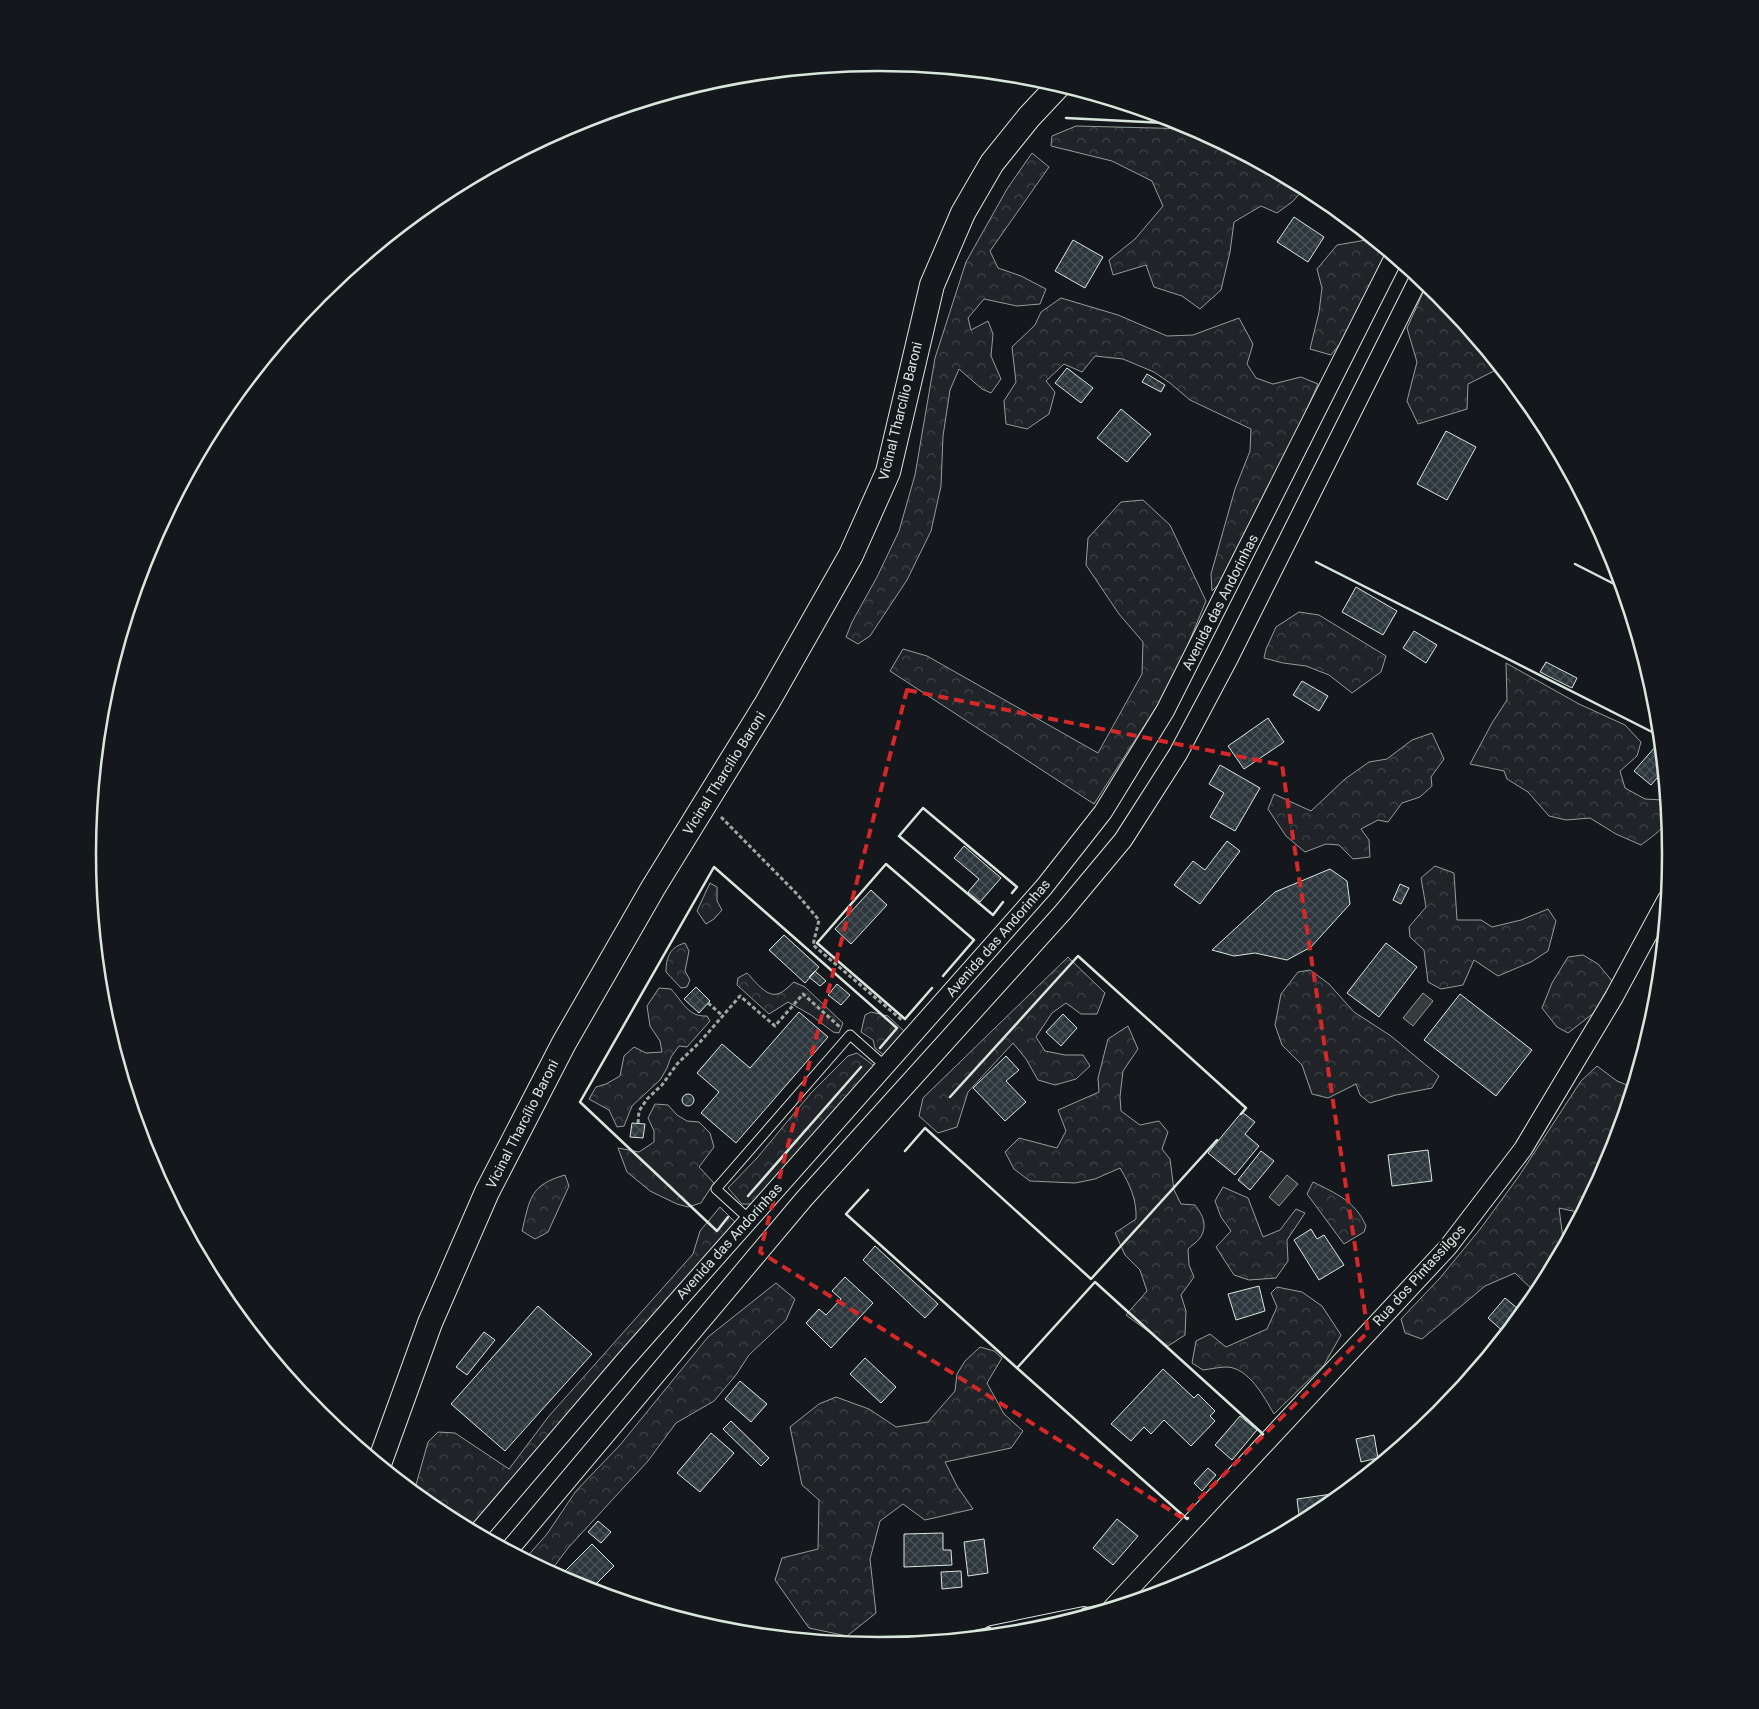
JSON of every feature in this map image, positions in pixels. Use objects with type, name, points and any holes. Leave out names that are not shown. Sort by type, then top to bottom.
[{"type":"main road","name":"Vicinal Tharcílio Baroni","points":[[382,1459],[430,1323],[487,1192],[564,1043],[653,888],[767,703],[851,555],[888,472],[932,285],[963,212],[992,163],[1029,117],[1053,91]]},
{"type":"street","name":"Avenida das Andorinhas","points":[[481,1529],[626,1358],[1044,887],[1103,812],[1165,711],[1391,262]]},
{"type":"street","name":"Avenida das Andorinhas","points":[[512,1546],[804,1199],[1063,912],[1123,840],[1178,754],[1229,658],[1416,285]]},
{"type":"street","name":"Rua dos Pintassilgos","points":[[1120,1599],[1448,1247],[1523,1149],[1614,997],[1661,911]]},
{"type":"lane","points":[[749,1219],[716,1189],[850,1036],[885,1066]]},
{"type":"path","points":[[706,803],[790,887],[819,920],[813,945],[915,1032]]},
{"type":"path","points":[[638,1124],[639,1111],[647,1099],[662,1085],[677,1064],[700,1042],[740,996],[775,1026],[803,994],[850,1036]]},
{"type":"path","points":[[708,1003],[723,1016]]},
{"type":"highlighted area","points":[[907,690],[1282,765],[1368,1332],[1181,1517],[760,1252]]},
{"type":"green space","points":[[1076,126],[1172,128],[1226,152],[1300,194],[1277,213],[1261,206],[1234,222],[1230,252],[1221,290],[1200,309],[1182,296],[1154,287],[1146,265],[1113,275],[1109,260],[1135,239],[1163,206],[1152,181],[1112,161],[1051,146],[1052,136]]},
{"type":"green space","points":[[1032,153],[1049,167],[990,251],[998,268],[1021,276],[1046,289],[1040,304],[1017,306],[984,299],[968,318],[971,330],[988,321],[993,334],[991,356],[1001,379],[991,393],[982,389],[959,369],[950,390],[943,436],[941,486],[931,531],[907,580],[870,636],[858,644],[846,637],[899,531],[915,475],[935,358],[966,262],[1007,189]]},
{"type":"green space","points":[[1365,240],[1385,257],[1349,332],[1331,355],[1310,349],[1319,312],[1322,288],[1317,269],[1337,245]]},
{"type":"green space","points":[[1423,292],[1468,338],[1494,370],[1468,384],[1467,409],[1418,424],[1407,401],[1417,362],[1407,328]]},
{"type":"green space","points":[[1061,298],[1118,315],[1167,336],[1193,335],[1239,318],[1253,344],[1247,364],[1256,378],[1273,384],[1301,377],[1318,384],[1293,440],[1222,581],[1212,591],[1211,574],[1235,489],[1250,451],[1251,429],[1190,400],[1154,372],[1123,359],[1095,356],[1082,372],[1064,364],[1046,381],[1055,392],[1049,414],[1027,429],[1006,424],[1004,401],[1016,382],[1012,347],[1035,325],[1041,312]]},
{"type":"green space","points":[[1143,500],[1170,525],[1206,601],[1173,681],[1094,804],[890,671],[903,649],[927,656],[1098,753],[1142,674],[1143,642],[1119,614],[1086,565],[1088,538],[1121,502]]},
{"type":"green space","points":[[1299,612],[1319,615],[1386,656],[1381,672],[1352,693],[1329,675],[1306,666],[1264,658],[1276,627]]},
{"type":"green space","points":[[1506,663],[1579,704],[1625,725],[1641,742],[1637,756],[1620,771],[1625,788],[1645,799],[1661,800],[1662,827],[1641,845],[1616,834],[1590,818],[1566,820],[1549,816],[1528,792],[1507,779],[1504,771],[1470,764],[1507,700]]},
{"type":"green space","points":[[1432,733],[1444,759],[1431,777],[1432,786],[1420,797],[1402,803],[1388,822],[1378,820],[1361,829],[1369,840],[1370,857],[1353,859],[1339,845],[1326,844],[1305,852],[1286,836],[1268,809],[1274,794],[1311,811],[1345,779],[1369,762],[1387,759],[1412,740]]},
{"type":"green space","points":[[1435,866],[1454,873],[1457,920],[1481,920],[1492,927],[1521,920],[1548,909],[1556,921],[1548,951],[1531,962],[1498,976],[1474,960],[1463,985],[1441,989],[1428,982],[1424,950],[1410,937],[1409,927],[1426,907],[1421,878]]},
{"type":"green space","points":[[710,883],[717,887],[717,901],[722,910],[714,919],[706,924],[697,911]]},
{"type":"green space","points":[[685,943],[689,951],[685,971],[690,980],[687,987],[681,988],[666,972],[666,967],[672,950]]},
{"type":"green space","points":[[1583,955],[1598,964],[1612,981],[1595,1012],[1568,1033],[1557,1027],[1542,1008],[1552,983],[1568,957]]},
{"type":"green space","points":[[1068,957],[1105,993],[1097,1014],[1081,1014],[1066,1003],[1052,1013],[1036,1037],[1045,1051],[1065,1055],[1083,1055],[1090,1066],[1076,1079],[1055,1085],[1038,1080],[1026,1059],[1013,1043],[968,1092],[957,1127],[938,1133],[919,1116],[923,1098]]},
{"type":"green space","points":[[1310,970],[1329,984],[1354,1012],[1391,1036],[1439,1076],[1432,1088],[1396,1095],[1370,1103],[1360,1095],[1356,1084],[1328,1098],[1312,1094],[1302,1065],[1282,1045],[1275,1025],[1281,994],[1298,972]]},
{"type":"green space","points":[[747,973],[761,987],[773,994],[781,992],[794,982],[805,987],[843,1023],[839,1033],[833,1032],[811,1015],[788,1002],[769,1014],[737,985],[738,978]]},
{"type":"green space","points":[[659,988],[671,989],[690,1011],[700,1016],[707,1016],[710,1021],[687,1047],[679,1046],[671,1057],[660,1080],[632,1106],[624,1126],[617,1127],[609,1110],[589,1099],[596,1087],[620,1076],[624,1056],[634,1047],[646,1053],[662,1052],[660,1041],[650,1026],[647,1006]]},
{"type":"green space","points":[[871,1012],[888,1016],[905,1032],[886,1057],[875,1048],[873,1040],[861,1032],[865,1015]]},
{"type":"green space","points":[[1128,1026],[1138,1049],[1123,1071],[1120,1097],[1121,1111],[1140,1125],[1159,1121],[1168,1132],[1162,1149],[1170,1159],[1174,1190],[1181,1204],[1195,1205],[1204,1221],[1204,1229],[1200,1238],[1188,1249],[1189,1265],[1194,1277],[1181,1295],[1186,1311],[1185,1335],[1168,1346],[1126,1315],[1147,1291],[1140,1270],[1125,1255],[1115,1233],[1136,1219],[1132,1193],[1120,1168],[1095,1179],[1075,1183],[1030,1181],[1014,1169],[1005,1152],[1019,1138],[1057,1148],[1066,1131],[1058,1110],[1099,1092],[1098,1078],[1108,1039]]},
{"type":"green space","points":[[857,1053],[877,1068],[756,1204],[742,1204],[728,1188],[757,1158],[811,1093],[848,1056]]},
{"type":"green space","points":[[1597,1066],[1617,1081],[1627,1085],[1603,1154],[1576,1212],[1559,1208],[1563,1237],[1532,1289],[1515,1273],[1485,1286],[1422,1339],[1405,1333],[1401,1319],[1440,1278],[1481,1228],[1519,1176],[1581,1081]]},
{"type":"green space","points":[[655,1104],[668,1105],[677,1115],[687,1121],[699,1122],[710,1133],[714,1147],[699,1167],[714,1183],[701,1203],[688,1207],[677,1204],[650,1191],[627,1172],[618,1148],[639,1152],[654,1142],[654,1131],[648,1118]]},
{"type":"green space","points":[[565,1175],[569,1186],[548,1232],[535,1239],[522,1231],[533,1194],[545,1183]]},
{"type":"green space","points":[[1313,1182],[1351,1204],[1362,1217],[1366,1226],[1364,1232],[1344,1244],[1307,1194]]},
{"type":"green space","points":[[1223,1187],[1248,1198],[1263,1237],[1280,1230],[1296,1209],[1305,1213],[1287,1240],[1288,1261],[1276,1278],[1249,1280],[1234,1275],[1216,1247],[1231,1231],[1221,1217],[1215,1201]]},
{"type":"green space","points":[[720,1207],[737,1224],[477,1526],[416,1485],[428,1442],[438,1432],[455,1433],[509,1469],[549,1416],[693,1254],[700,1231]]},
{"type":"green space","points":[[776,1283],[795,1299],[786,1320],[749,1355],[736,1375],[714,1401],[676,1423],[648,1461],[568,1548],[554,1566],[529,1555],[547,1534],[576,1491],[620,1445],[708,1337]]},
{"type":"green space","points":[[1277,1287],[1302,1292],[1322,1306],[1341,1335],[1324,1365],[1274,1414],[1255,1385],[1242,1372],[1227,1367],[1203,1370],[1192,1363],[1196,1341],[1210,1334],[1226,1347],[1267,1329],[1277,1307],[1271,1293]]},
{"type":"green space","points":[[980,1347],[994,1351],[1002,1358],[987,1383],[1004,1414],[1023,1431],[1011,1448],[945,1462],[957,1486],[973,1509],[925,1520],[903,1504],[880,1521],[870,1559],[876,1613],[847,1636],[809,1628],[775,1580],[782,1558],[818,1549],[819,1500],[802,1485],[790,1427],[819,1404],[836,1397],[869,1409],[896,1427],[928,1422],[955,1391],[957,1374],[965,1361]]},
{"type":"shaded area","points":[[1423,993],[1433,1001],[1413,1026],[1403,1018]]},
{"type":"shaded area","points":[[1287,1175],[1298,1184],[1279,1206],[1269,1197]]},
{"type":"building","points":[[1294,217],[1324,237],[1308,262],[1277,242]]},
{"type":"building","points":[[1073,240],[1103,257],[1085,288],[1055,271]]},
{"type":"building","points":[[1067,368],[1093,388],[1081,403],[1055,383]]},
{"type":"building","points":[[1147,374],[1165,385],[1161,392],[1142,382]]},
{"type":"building","points":[[1121,409],[1151,434],[1127,462],[1097,438]]},
{"type":"building","points":[[1446,431],[1476,447],[1447,500],[1417,484]]},
{"type":"building","points":[[1356,587],[1397,611],[1383,635],[1342,612]]},
{"type":"building","points":[[1414,631],[1437,645],[1426,663],[1403,648]]},
{"type":"building","points":[[1546,662],[1577,678],[1572,688],[1540,672]]},
{"type":"building","points":[[1302,681],[1328,696],[1319,711],[1293,695]]},
{"type":"building","points":[[1268,718],[1284,742],[1244,769],[1228,746]]},
{"type":"building","points":[[1655,747],[1658,776],[1651,785],[1634,771]]},
{"type":"building","points":[[1220,765],[1260,788],[1235,831],[1210,817],[1224,793],[1209,784]]},
{"type":"building","points":[[1227,841],[1240,851],[1200,904],[1174,885],[1193,861],[1205,870]]},
{"type":"building","points":[[964,846],[1001,878],[980,902],[968,892],[979,879],[954,858]]},
{"type":"building","points":[[1330,869],[1347,881],[1350,904],[1311,947],[1287,960],[1255,953],[1234,956],[1212,950],[1275,892]]},
{"type":"building","points":[[1400,884],[1409,888],[1401,904],[1393,900]]},
{"type":"building","points":[[871,890],[887,905],[851,944],[835,929]]},
{"type":"building","points":[[784,935],[819,967],[805,983],[769,950]]},
{"type":"building","points":[[1386,943],[1417,967],[1379,1017],[1347,993]]},
{"type":"building","points":[[815,971],[826,981],[820,986],[809,977]]},
{"type":"building","points":[[837,984],[850,995],[841,1005],[828,995]]},
{"type":"building","points":[[696,987],[710,1001],[699,1013],[684,999]]},
{"type":"building","points":[[1460,994],[1532,1050],[1496,1096],[1424,1040]]},
{"type":"building","points":[[799,1012],[828,1037],[736,1143],[701,1113],[719,1092],[697,1073],[722,1044],[750,1068]]},
{"type":"building","points":[[1063,1014],[1077,1028],[1061,1046],[1046,1032]]},
{"type":"building","points":[[1006,1056],[1019,1070],[1006,1081],[1026,1102],[1005,1121],[973,1088]]},
{"type":"building","points":[[690,1094],[693,1095],[693,1105],[686,1106],[683,1105],[682,1098],[683,1095]]},
{"type":"building","points":[[1242,1112],[1255,1122],[1245,1134],[1259,1146],[1235,1175],[1208,1153]]},
{"type":"building","points":[[632,1123],[645,1124],[643,1138],[630,1137]]},
{"type":"building","points":[[1428,1150],[1432,1181],[1392,1186],[1388,1155]]},
{"type":"building","points":[[1261,1151],[1274,1161],[1250,1190],[1238,1180]]},
{"type":"building","points":[[1311,1229],[1317,1239],[1324,1235],[1344,1265],[1319,1280],[1294,1240]]},
{"type":"building","points":[[875,1246],[938,1304],[925,1318],[863,1260]]},
{"type":"building","points":[[845,1277],[873,1303],[831,1348],[806,1323],[819,1309],[826,1315],[841,1299],[832,1291]]},
{"type":"building","points":[[1259,1286],[1265,1311],[1236,1320],[1228,1294]]},
{"type":"building","points":[[1505,1298],[1518,1308],[1502,1330],[1488,1318]]},
{"type":"building","points":[[538,1306],[592,1354],[505,1451],[451,1404]]},
{"type":"building","points":[[484,1332],[495,1340],[467,1375],[456,1367]]},
{"type":"building","points":[[865,1358],[896,1387],[881,1403],[850,1374]]},
{"type":"building","points":[[1163,1369],[1194,1398],[1198,1394],[1215,1411],[1210,1416],[1215,1421],[1191,1446],[1164,1420],[1151,1434],[1144,1427],[1131,1441],[1111,1424]]},
{"type":"building","points":[[740,1381],[767,1404],[751,1422],[725,1399]]},
{"type":"building","points":[[1240,1416],[1257,1430],[1232,1460],[1215,1445]]},
{"type":"building","points":[[731,1421],[769,1458],[761,1466],[723,1429]]},
{"type":"building","points":[[711,1433],[734,1453],[700,1492],[677,1473]]},
{"type":"building","points":[[1374,1435],[1378,1458],[1361,1462],[1356,1439]]},
{"type":"building","points":[[1208,1468],[1216,1475],[1202,1491],[1194,1483]]},
{"type":"building","points":[[1331,1494],[1299,1516],[1297,1499]]},
{"type":"building","points":[[1117,1519],[1138,1536],[1113,1565],[1093,1548]]},
{"type":"building","points":[[598,1521],[611,1532],[601,1543],[588,1532]]},
{"type":"building","points":[[943,1533],[943,1550],[951,1550],[952,1565],[904,1567],[904,1534]]},
{"type":"building","points":[[984,1539],[988,1573],[968,1576],[964,1542]]},
{"type":"building","points":[[592,1544],[614,1566],[596,1584],[565,1571]]},
{"type":"building","points":[[961,1571],[962,1587],[942,1589],[941,1572]]},
{"type":"wall","points":[[1066,118],[1157,123]]},
{"type":"wall","points":[[1316,562],[1653,732]]},
{"type":"wall","points":[[1575,564],[1614,584]]},
{"type":"wall","points":[[1003,902],[993,915],[899,836],[923,808],[1017,887],[1012,893]]},
{"type":"wall","points":[[932,988],[905,1019],[817,943],[886,864],[974,940],[943,976]]},
{"type":"wall","points":[[728,1217],[717,1231],[580,1102],[714,867],[897,1028],[880,1048]]},
{"type":"wall","points":[[950,1097],[1078,956],[1246,1108],[1241,1114]]},
{"type":"wall","points":[[748,1196],[861,1067]]},
{"type":"wall","points":[[905,1151],[925,1128],[1091,1279]]},
{"type":"wall","points":[[1091,1279],[1217,1140]]},
{"type":"wall","points":[[868,1190],[846,1214],[1017,1368]]},
{"type":"wall","points":[[1188,1518],[1017,1368],[1095,1282],[1263,1434],[1260,1437]]},
{"type":"wall","points":[[1083,1609],[1100,1605]]},
{"type":"wall","points":[[969,1632],[990,1628]]}]
